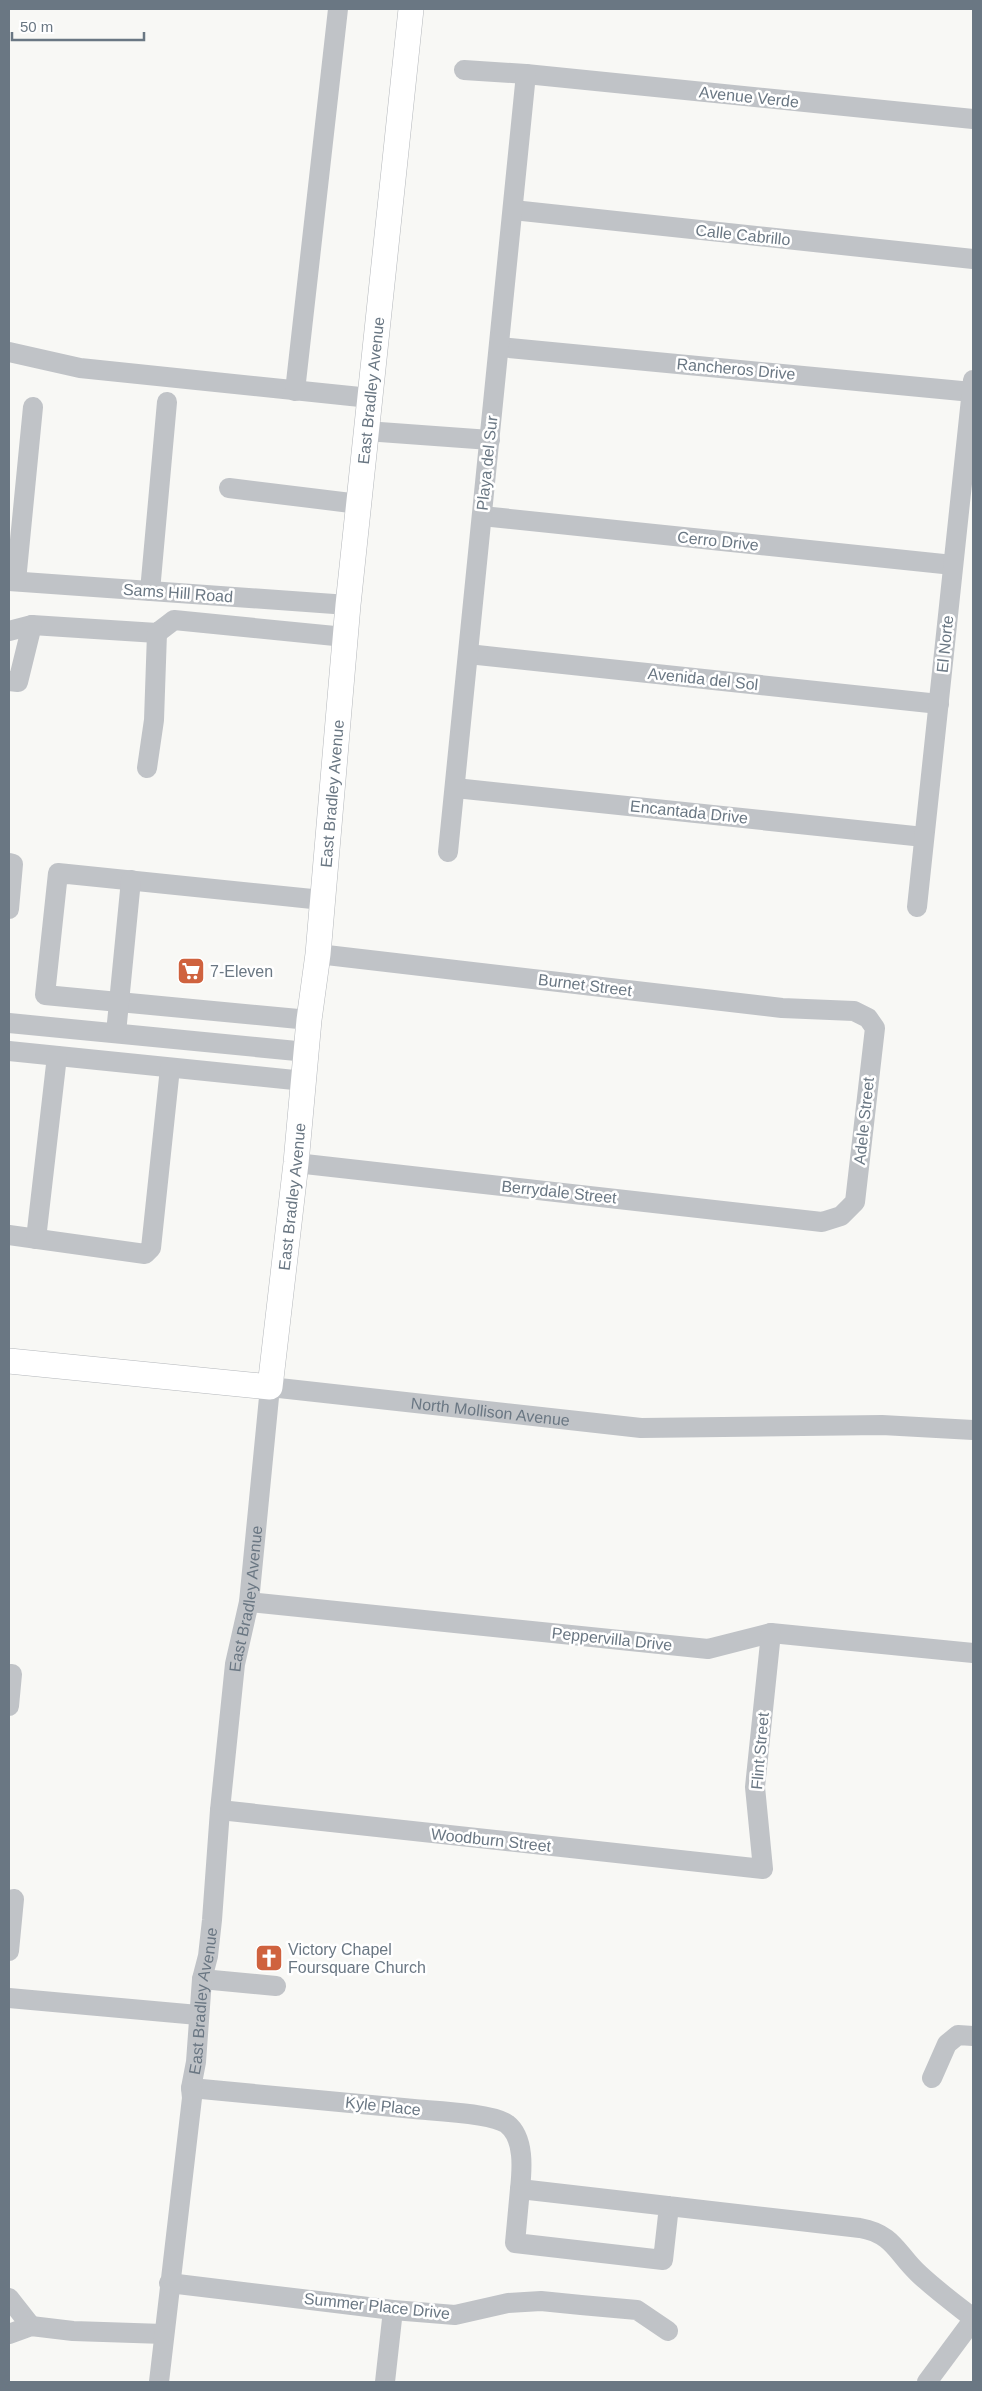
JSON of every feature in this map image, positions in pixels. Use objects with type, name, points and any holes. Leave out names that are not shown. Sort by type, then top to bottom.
[{"type":"main road","name":"East Bradley Avenue","points":[[270,1386],[296,1162],[309,1020],[318,954],[348,605],[411,9]]},
{"type":"main road","name":"North Mollison Avenue","points":[[9,1361],[270,1386]]},
{"type":"street","points":[[295,390],[338,9]]},
{"type":"street","name":"Avenue Verde","points":[[464,70],[526,74],[973,119]]},
{"type":"street","name":"Playa del Sur","points":[[448,852],[526,74]]},
{"type":"street","name":"Calle Cabrillo","points":[[513,210],[973,259]]},
{"type":"street","name":"Rancheros Drive","points":[[499,347],[973,386]]},
{"type":"street","points":[[9,352],[80,368],[370,398]]},
{"type":"street","name":"El Norte","points":[[917,907],[973,386]]},
{"type":"street","points":[[150,591],[167,402]]},
{"type":"street","points":[[12,581],[33,408]]},
{"type":"street","points":[[366,431],[490,440]]},
{"type":"street","points":[[229,488],[359,504]]},
{"type":"street","name":"Cerro Drive","points":[[482,516],[954,565]]},
{"type":"street","name":"Sams Hill Road","points":[[12,581],[348,605]]},
{"type":"street","points":[[9,631],[32,625],[157,633],[174,620],[345,637]]},
{"type":"street","points":[[9,681],[18,682],[32,625]]},
{"type":"street","points":[[147,768],[154,720],[157,633]]},
{"type":"street","name":"Avenida del Sol","points":[[468,654],[939,704]]},
{"type":"street","name":"Encantada Drive","points":[[454,788],[924,837]]},
{"type":"street","points":[[9,863],[13,864],[9,909]]},
{"type":"street","points":[[309,1020],[44,994],[58,873],[322,900]]},
{"type":"street","points":[[116,1033],[131,880]]},
{"type":"street","name":"Burnet Street","points":[[318,954],[782,1008],[854,1011]]},
{"type":"street","name":"Adele Street","points":[[822,1222],[841,1216],[855,1202],[874,1028],[868,1018],[854,1011]]},
{"type":"street","points":[[9,1023],[307,1052]]},
{"type":"street","points":[[9,1051],[304,1081]]},
{"type":"street","points":[[36,1239],[57,1056]]},
{"type":"street","points":[[9,1235],[145,1254],[151,1248],[170,1068]]},
{"type":"street","name":"Berrydale Street","points":[[296,1162],[822,1222]]},
{"type":"street","name":"North Mollison Avenue","points":[[270,1386],[641,1428],[882,1425],[973,1430]]},
{"type":"street","name":"East Bradley Avenue","points":[[159,2382],[192,2098],[190,2088],[196,2062],[202,1979],[208,1956],[212,1920],[220,1810],[235,1664],[249,1602],[270,1386]]},
{"type":"street","name":"Peppervilla Drive","points":[[249,1602],[708,1649],[771,1633],[973,1653]]},
{"type":"street","name":"Flint Street","points":[[763,1869],[755,1787],[771,1633]]},
{"type":"street","points":[[9,1706],[10,1674]]},
{"type":"street","name":"Woodburn Street","points":[[220,1810],[763,1869]]},
{"type":"street","points":[[9,1950],[14,1899]]},
{"type":"street","points":[[202,1979],[276,1986]]},
{"type":"street","points":[[9,1998],[198,2015]]},
{"type":"street","points":[[932,2078],[947,2044],[958,2035],[973,2036]]},
{"type":"street","name":"Kyle Place","points":[[190,2088],[447,2113],[500,2121],[512,2130],[519,2148],[522,2164],[515,2243],[663,2260],[669,2206]]},
{"type":"street","points":[[520,2189],[870,2229],[892,2242],[918,2273],[973,2319],[927,2382]]},
{"type":"street","name":"Summer Place Drive","points":[[169,2283],[393,2310],[455,2315],[508,2303],[541,2301],[636,2310],[668,2331]]},
{"type":"street","points":[[9,2298],[30,2326]]},
{"type":"street","points":[[384,2382],[393,2310]]},
{"type":"street","points":[[9,2334],[30,2326],[73,2331],[164,2334]]},
{"type":"place","name":"7-Eleven","points":[[191,971]]},
{"type":"place","name":"Victory Chapel Foursquare Church","points":[[269,1958]]}]
